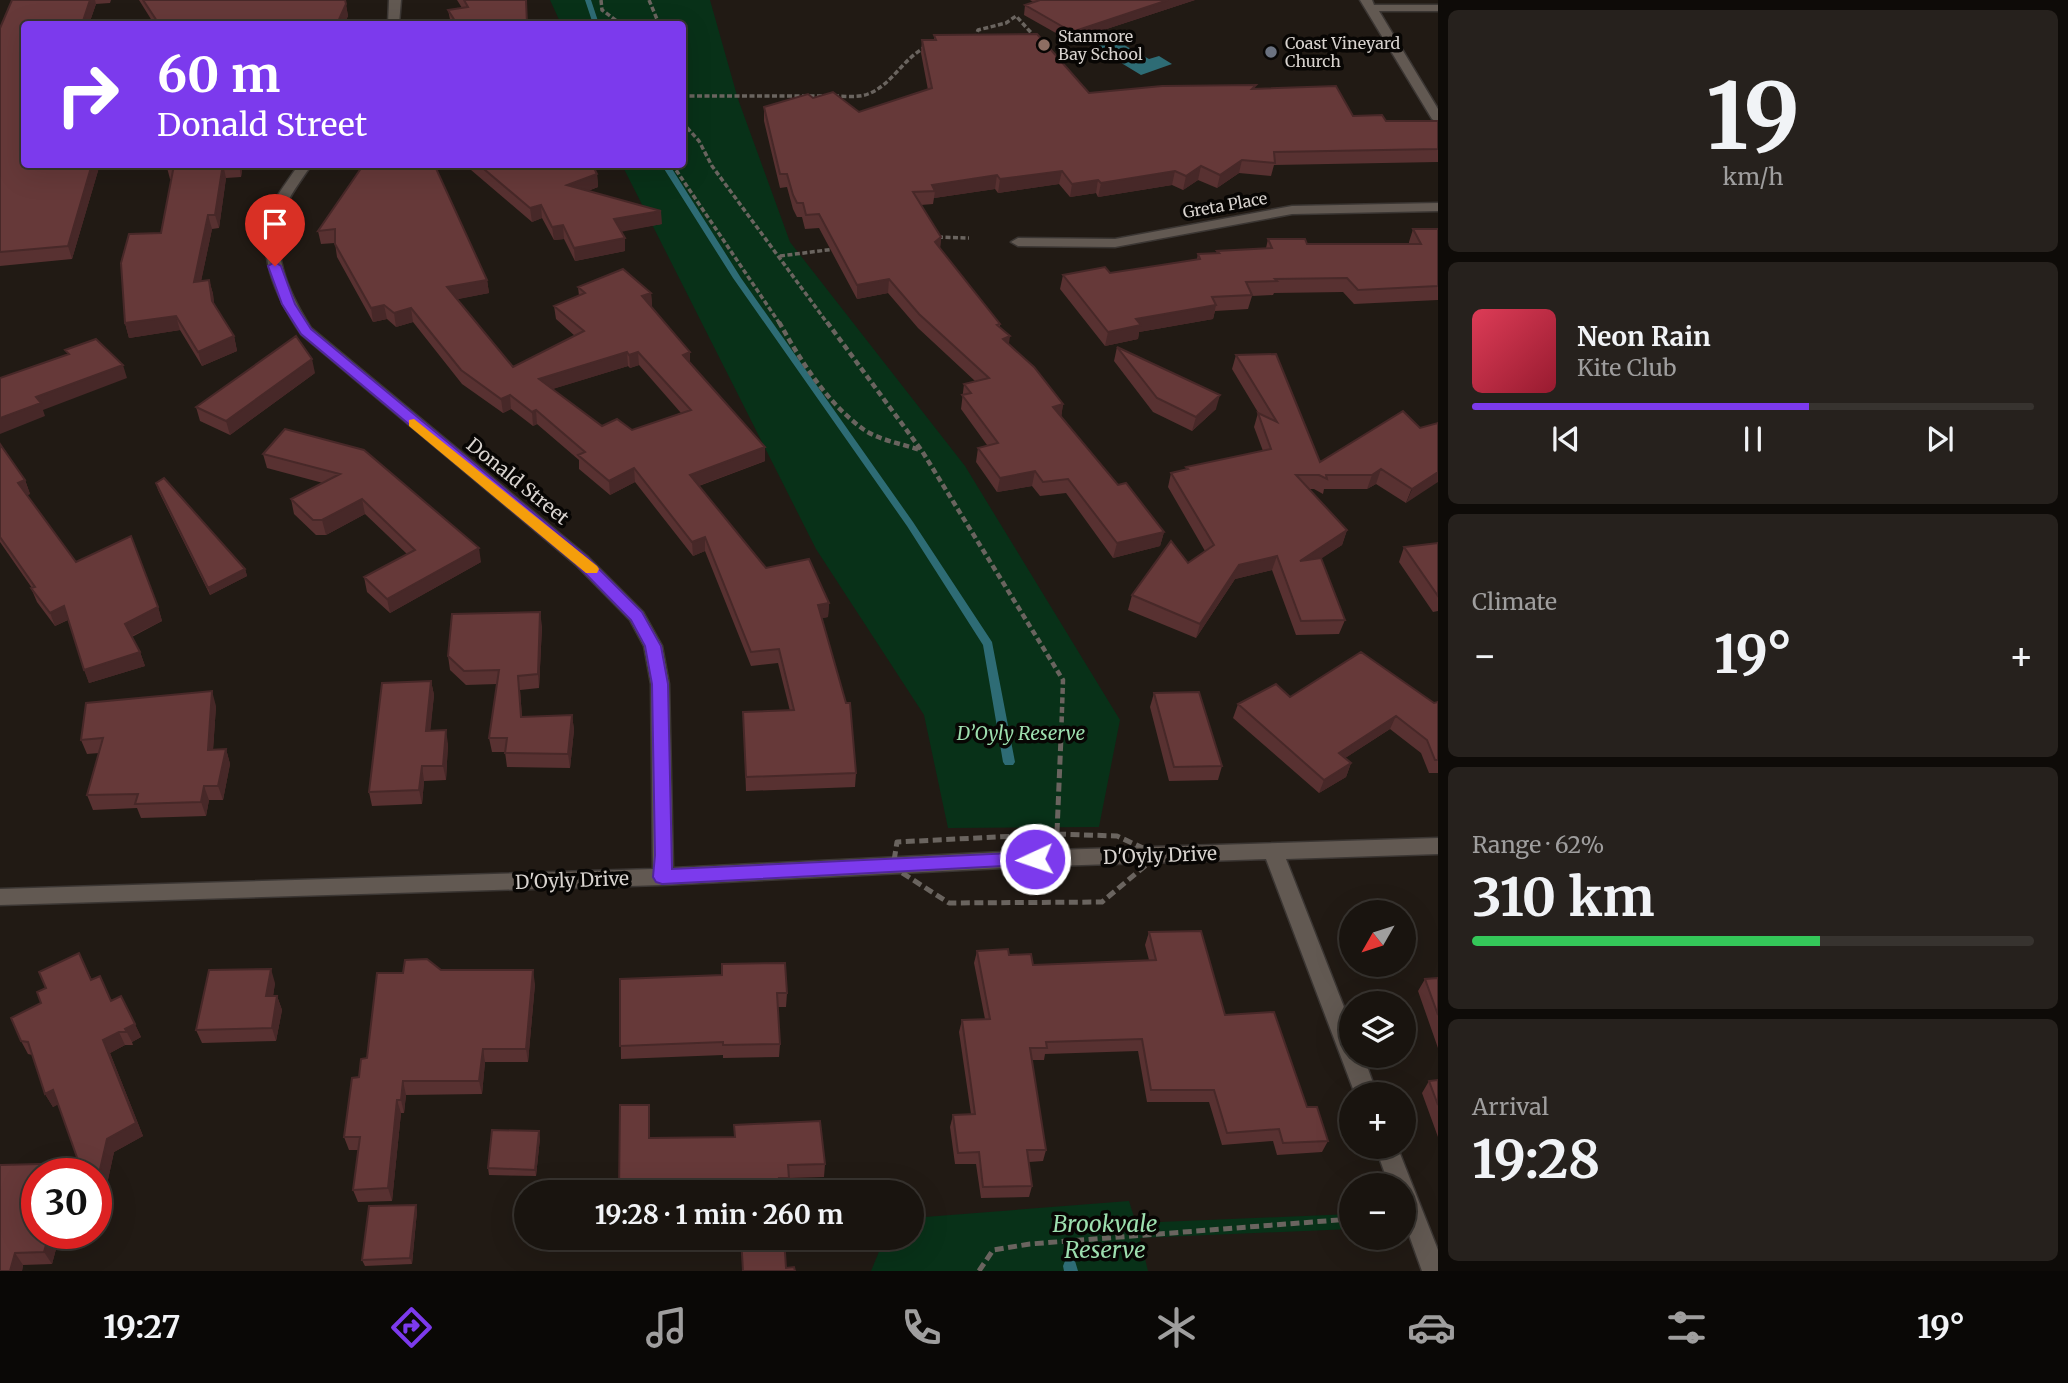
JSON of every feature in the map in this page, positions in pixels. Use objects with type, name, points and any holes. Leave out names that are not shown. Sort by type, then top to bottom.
[{"type":"street","points":[[394,21],[395,0]]},
{"type":"street","points":[[1369,4],[1438,8]]},
{"type":"street","points":[[1369,4],[1438,119]]},
{"type":"street","name":"Donald Street","points":[[303,168],[279,206],[273,224],[272,242],[281,286],[306,331],[582,561],[637,616],[653,646],[660,684],[664,855],[662,877]]},
{"type":"street","name":"Greta Place","points":[[1018,243],[1115,243],[1292,210],[1438,207]]},
{"type":"street","name":"D'Oyly Drive","points":[[0,897],[662,877],[1273,850],[1438,846]]},
{"type":"street","points":[[1273,850],[1339,1023]]},
{"type":"street","points":[[1416,1223],[1434,1271]]},
{"type":"path","points":[[601,0],[602,10],[617,21]]},
{"type":"path","points":[[649,0],[658,21]]},
{"type":"path","points":[[970,43],[975,39],[978,30],[1006,23],[1016,16],[1042,44]]},
{"type":"path","points":[[686,96],[868,95],[890,78],[915,51],[935,46]]},
{"type":"path","points":[[686,126],[699,141],[712,166],[922,451],[1063,681],[1057,834]]},
{"type":"path","points":[[675,168],[777,319],[805,367],[835,403],[865,431],[922,451]]},
{"type":"path","points":[[930,237],[970,238]]},
{"type":"path","points":[[780,256],[835,249]]},
{"type":"path","points":[[949,903],[1102,902]]},
{"type":"path","points":[[979,1271],[993,1251],[1030,1244],[1339,1220]]},
{"type":"green space","name":"D’Oyly Reserve","points":[[550,0],[710,0],[738,99],[790,242],[965,466],[1120,720],[1099,827],[948,828],[924,715],[816,549],[624,168],[686,168],[686,21],[560,21]]},
{"type":"green space","name":"Brookvale Reserve","points":[[1129,1201],[1136,1223],[1339,1215],[1339,1230],[1140,1238],[1148,1271],[871,1271],[880,1250],[924,1250],[924,1217]]},
{"type":"water","points":[[1110,37],[1149,59],[1159,56],[1172,64],[1141,75],[1090,44]]},
{"type":"building","points":[[12,0],[90,0],[83,21],[21,21],[21,168],[91,168],[68,246],[0,252],[0,28]]},
{"type":"building","points":[[143,0],[345,0],[346,4],[338,21],[157,21]]},
{"type":"building","points":[[464,0],[526,0],[527,21],[455,21],[448,10],[468,7]]},
{"type":"building","points":[[1040,0],[1168,0],[1072,32],[1025,5]]},
{"type":"building","points":[[1037,34],[1089,93],[1162,86],[1256,85],[1252,89],[1336,86],[1353,116],[1382,115],[1386,121],[1438,121],[1438,149],[1274,152],[1275,163],[1242,160],[1220,175],[1201,166],[1186,176],[1175,171],[1101,183],[1098,180],[1072,184],[1062,171],[1000,179],[997,175],[932,185],[935,191],[913,192],[941,237],[935,242],[1000,324],[997,325],[1010,336],[1003,339],[1034,367],[1063,404],[1053,407],[1118,485],[1126,483],[1164,532],[1117,543],[1068,479],[1043,482],[1035,471],[1000,478],[978,448],[998,443],[962,395],[971,393],[964,384],[989,378],[919,314],[889,279],[857,285],[819,214],[806,215],[803,203],[797,203],[793,195],[787,174],[780,174],[764,107],[808,94],[813,98],[833,92],[859,112],[932,88],[922,40],[936,40],[934,35]]},
{"type":"building","points":[[173,168],[222,168],[215,215],[208,215],[194,282],[209,280],[212,301],[234,336],[198,352],[176,316],[125,323],[121,263],[129,234],[161,233]]},
{"type":"building","points":[[361,168],[436,168],[487,280],[447,287],[513,367],[584,331],[554,306],[585,293],[578,287],[623,269],[651,293],[642,296],[690,352],[683,355],[765,447],[690,475],[766,568],[809,559],[829,603],[818,605],[846,703],[850,703],[856,773],[746,777],[743,712],[794,710],[779,649],[751,652],[705,537],[692,542],[634,468],[609,481],[578,455],[585,452],[536,410],[532,412],[510,395],[501,399],[461,370],[411,308],[394,313],[384,305],[371,308],[335,244],[335,229],[318,231]],"holes":[[[627,352],[629,355],[638,352],[691,410],[632,430],[617,419],[602,426],[539,379]]]},
{"type":"building","points":[[483,168],[594,168],[597,174],[567,185],[661,211],[614,219],[625,238],[574,248],[563,225],[552,227],[541,205],[530,208]]},
{"type":"building","points":[[1413,229],[1438,229],[1438,286],[1358,290],[1347,278],[1246,282],[1252,295],[1212,297],[1216,305],[1136,319],[1141,325],[1108,332],[1063,275],[1105,267],[1110,273],[1200,259],[1198,254],[1219,253],[1217,251],[1272,248],[1268,239],[1305,239],[1307,244],[1421,244]]},
{"type":"building","points":[[296,336],[312,359],[226,421],[196,407]]},
{"type":"building","points":[[96,339],[123,365],[36,397],[41,403],[0,418],[0,378],[69,354],[65,350]]},
{"type":"building","points":[[1117,347],[1220,395],[1196,417],[1157,398]]},
{"type":"building","points":[[1276,354],[1320,462],[1403,411],[1420,428],[1438,423],[1438,472],[1412,489],[1381,469],[1372,475],[1326,475],[1327,479],[1319,475],[1296,475],[1347,530],[1300,561],[1321,558],[1345,620],[1301,621],[1277,556],[1239,565],[1200,624],[1132,595],[1171,541],[1188,563],[1214,545],[1171,473],[1188,469],[1186,467],[1271,449],[1258,413],[1277,422],[1236,355]]},
{"type":"building","points":[[285,429],[364,450],[479,548],[387,599],[364,577],[415,550],[362,499],[322,520],[313,520],[291,499],[340,474],[263,454]]},
{"type":"building","points":[[0,444],[25,480],[18,483],[76,562],[131,536],[158,607],[125,624],[140,652],[84,670],[64,606],[50,613],[31,588],[35,587],[0,537]]},
{"type":"building","points":[[164,478],[245,569],[208,588],[156,483]]},
{"type":"building","points":[[1438,543],[1438,596],[1404,547]]},
{"type":"building","points":[[540,612],[538,674],[518,676],[521,717],[572,715],[568,754],[505,753],[507,738],[489,738],[499,670],[464,671],[448,656],[452,614]]},
{"type":"building","points":[[1361,652],[1434,703],[1438,702],[1438,760],[1435,760],[1427,740],[1396,716],[1339,753],[1351,763],[1324,780],[1238,704],[1276,684],[1290,697]]},
{"type":"building","points":[[431,681],[426,731],[446,730],[443,766],[422,766],[419,790],[369,792],[382,683]]},
{"type":"building","points":[[212,691],[208,750],[226,749],[218,786],[204,786],[201,802],[135,804],[138,794],[87,795],[103,738],[81,740],[86,703]]},
{"type":"building","points":[[1199,692],[1222,766],[1174,767],[1154,693]]},
{"type":"building","points":[[1201,931],[1225,1015],[1274,1012],[1307,1107],[1317,1107],[1328,1141],[1283,1143],[1279,1129],[1227,1133],[1214,1090],[1151,1090],[1142,1039],[1046,1042],[1047,1048],[1030,1048],[1046,1150],[1027,1150],[1032,1186],[983,1187],[979,1152],[958,1153],[953,1115],[975,1114],[962,1020],[990,1019],[977,951],[1008,949],[1009,955],[1031,954],[1033,965],[1156,960],[1149,932]]},
{"type":"building","points":[[79,953],[91,980],[100,976],[111,1001],[121,996],[135,1024],[125,1029],[127,1032],[119,1032],[103,1040],[136,1123],[107,1139],[103,1158],[77,1158],[53,1090],[45,1094],[28,1042],[21,1041],[11,1018],[41,1003],[37,992],[46,988],[39,972]]},
{"type":"building","points":[[427,959],[441,970],[533,970],[526,1049],[483,1049],[479,1081],[403,1081],[401,1100],[397,1100],[388,1188],[353,1190],[360,1137],[344,1137],[352,1078],[359,1077],[361,1059],[367,1058],[377,973],[403,973],[405,960]]},
{"type":"building","points":[[785,963],[787,993],[777,993],[780,1044],[723,1045],[723,1042],[620,1046],[620,979],[722,975],[722,964]]},
{"type":"building","points":[[271,969],[266,996],[277,996],[272,1028],[196,1030],[209,970]]},
{"type":"building","points":[[1438,978],[1438,1015],[1425,979]]},
{"type":"building","points":[[1438,1080],[1438,1105],[1429,1081]]},
{"type":"building","points":[[620,1105],[649,1105],[649,1138],[735,1137],[734,1125],[820,1121],[825,1164],[788,1165],[789,1178],[619,1180]]},
{"type":"building","points":[[492,1130],[539,1131],[535,1170],[488,1168]]},
{"type":"building","points":[[21,1164],[21,1249],[45,1249],[44,1252],[15,1253],[10,1271],[0,1271],[0,1165]]},
{"type":"building","points":[[416,1205],[410,1258],[362,1260],[369,1206]]},
{"type":"building","points":[[742,1250],[785,1250],[786,1268],[794,1267],[795,1271],[743,1271]]},
{"type":"waterway","points":[[588,0],[595,21]]},
{"type":"waterway","points":[[668,168],[737,278],[910,524],[988,645],[1009,762]]},
{"type":"waterway","points":[[1070,1266],[1071,1271]]},
{"type":"slow traffic","points":[[414,423],[591,569]]},
{"type":"place","name":"Stanmore Bay School","points":[[1044,45]]},
{"type":"place","name":"Coast Vineyard Church","points":[[1271,52]]},
{"type":"route","points":[[275,266],[288,304],[306,331],[582,561],[609,585],[637,616],[653,646],[660,684],[664,855],[662,877],[1035,859]]}]
